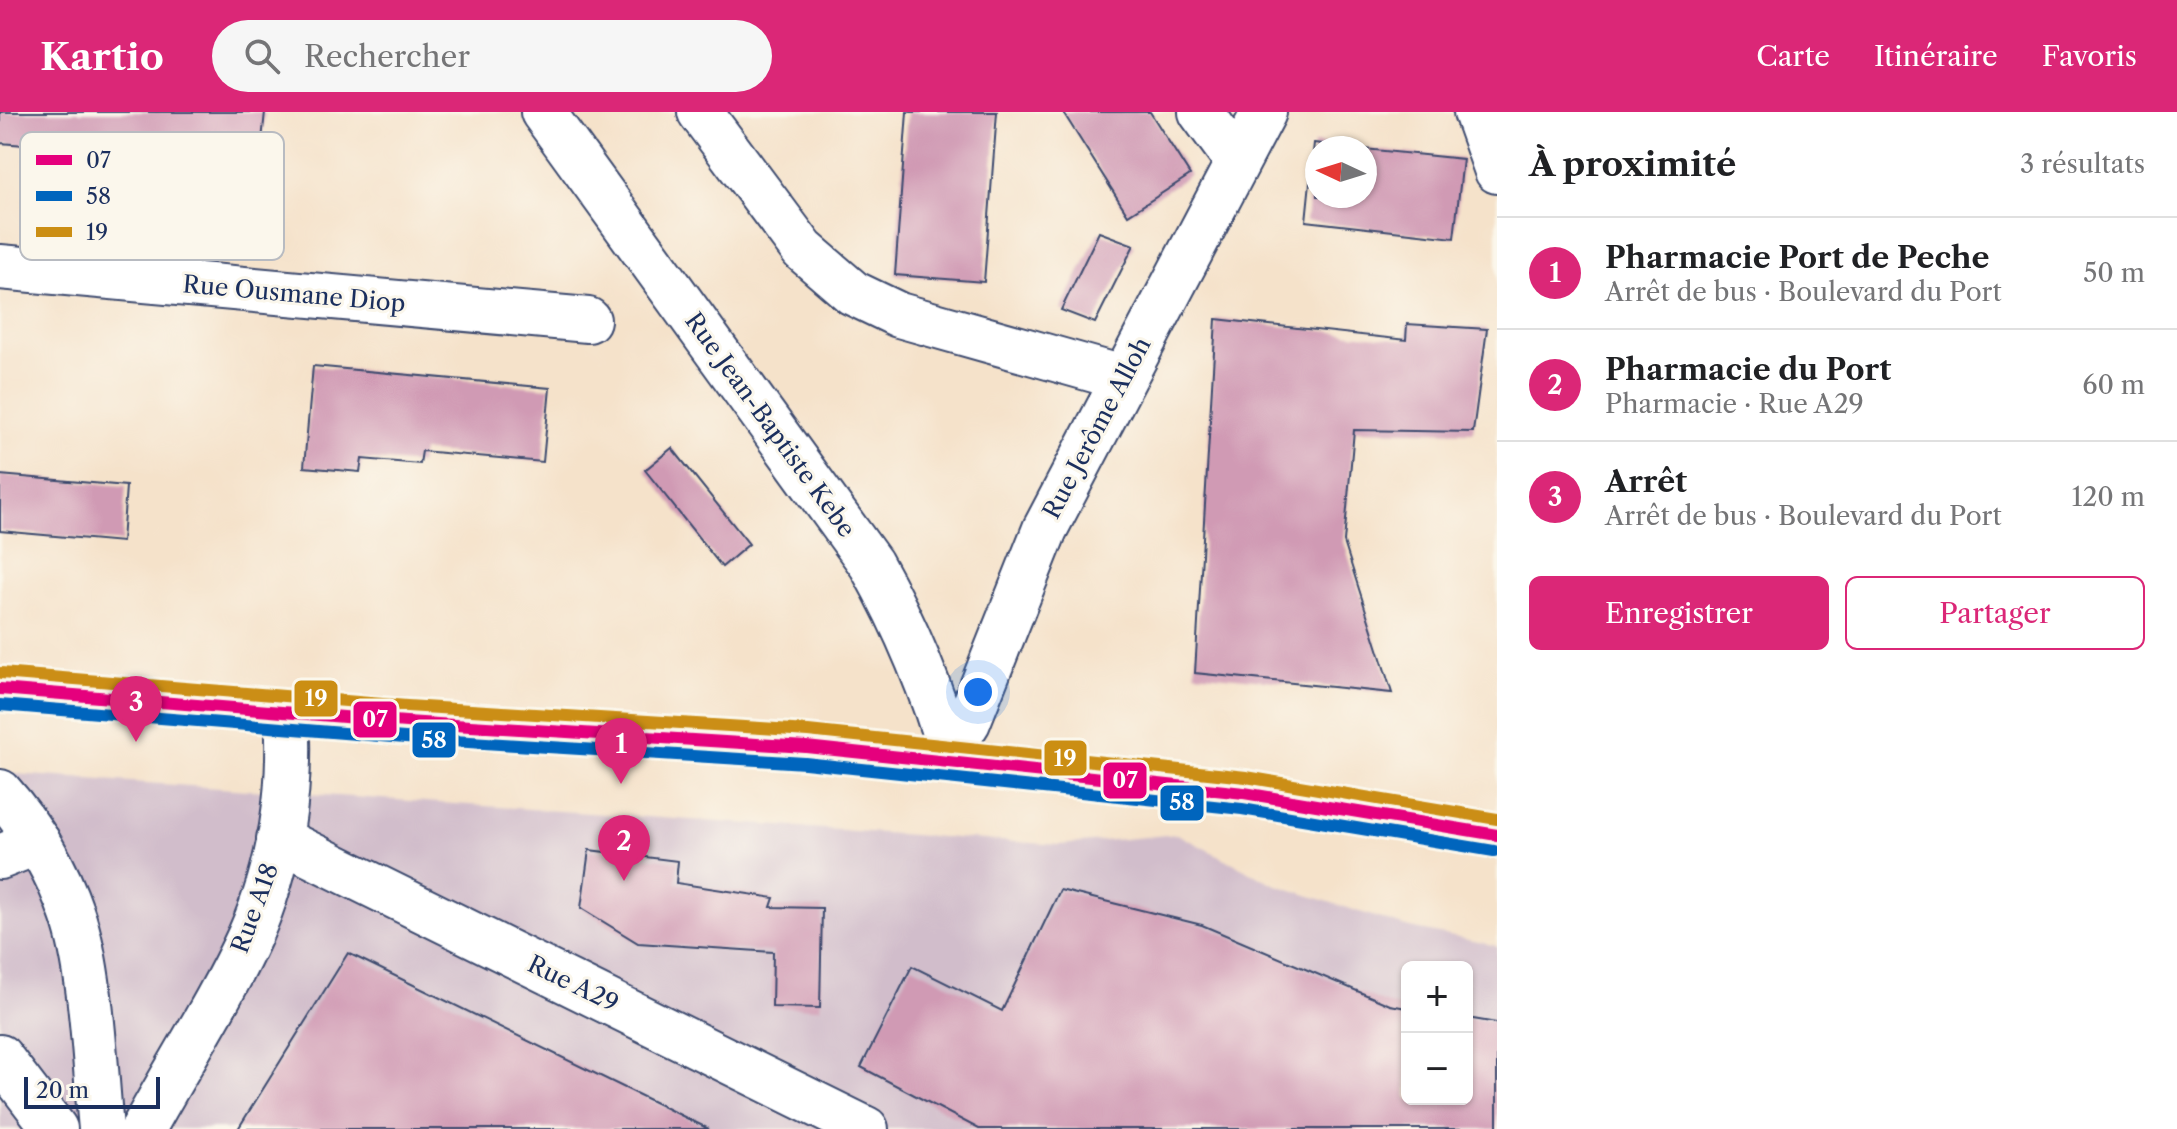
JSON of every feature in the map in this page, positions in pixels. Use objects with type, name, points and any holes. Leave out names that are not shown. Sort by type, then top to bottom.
[{"type":"main road","points":[[0,689],[287,713],[951,757],[1244,793],[1497,835]]},
{"type":"street","name":"Rue Jean-Baptiste Kebe","points":[[543,112],[871,564],[904,623],[933,694],[951,757]]},
{"type":"street","points":[[700,112],[803,250],[853,293],[899,315],[1123,378]]},
{"type":"street","points":[[1201,112],[1237,161]]},
{"type":"street","name":"Rue Jerôme Alloh","points":[[951,757],[1045,529],[1264,112]]},
{"type":"street","points":[[1476,112],[1497,171]]},
{"type":"street","name":"Rue Ousmane Diop","points":[[0,267],[588,320]]},
{"type":"street","name":"Rue A18","points":[[143,1129],[250,934],[279,839],[288,783],[287,713]]},
{"type":"street","points":[[0,792],[19,849],[73,915],[86,983],[101,1129]]},
{"type":"street","name":"Rue A29","points":[[279,839],[866,1129]]},
{"type":"street","points":[[0,1057],[55,1129]]},
{"type":"shaded area","points":[[0,773],[1060,845],[1177,834],[1274,884],[1406,927],[1497,946],[1497,1129],[0,1129]]},
{"type":"building","points":[[0,112],[265,112],[263,132],[20,132],[20,145],[0,143]]},
{"type":"building","points":[[907,112],[997,112],[984,282],[895,275]]},
{"type":"building","points":[[1063,112],[1150,112],[1190,175],[1128,215]]},
{"type":"building","points":[[1377,150],[1463,159],[1454,238],[1306,221],[1307,208],[1377,208]]},
{"type":"building","points":[[1099,232],[1134,245],[1095,323],[1061,310]]},
{"type":"building","points":[[1216,319],[1406,340],[1407,324],[1487,329],[1473,432],[1354,430],[1344,542],[1392,693],[1195,673]]},
{"type":"building","points":[[313,366],[550,388],[543,462],[422,451],[420,464],[362,459],[360,472],[304,467]]},
{"type":"building","points":[[672,448],[749,544],[722,567],[645,470]]},
{"type":"building","points":[[0,475],[126,486],[122,542],[0,531]]},
{"type":"building","points":[[589,850],[678,861],[676,883],[774,898],[771,907],[822,908],[820,1008],[772,1007],[773,952],[638,943],[581,908]]},
{"type":"building","points":[[1060,890],[1202,925],[1401,1007],[1401,1105],[1473,1105],[1473,1019],[1497,1023],[1497,1129],[979,1129],[861,1067],[912,966],[1002,1011]]},
{"type":"building","points":[[348,953],[709,1129],[238,1129]]},
{"type":"transit line","name":"19","points":[[1,673],[407,706],[808,731],[1246,777],[1497,819]]},
{"type":"transit line","name":"07","points":[[0,689],[406,722],[806,747],[1244,793],[1497,835]]},
{"type":"transit line","name":"58","points":[[0,705],[405,738],[805,763],[1242,809],[1494,851]]},
{"type":"place","name":"Arrêt","points":[[136,742]]},
{"type":"place","name":"Pharmacie Port de Peche","points":[[621,784]]},
{"type":"place","name":"Pharmacie du Port","points":[[624,881]]}]
